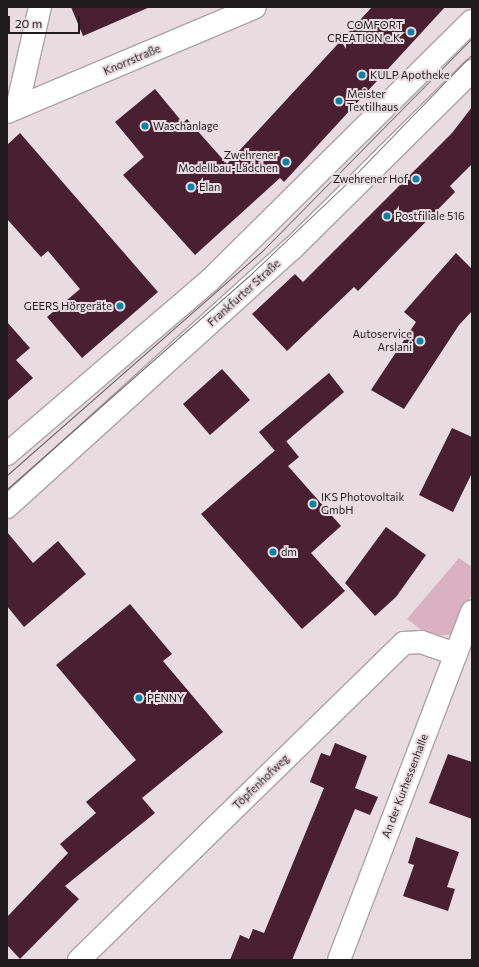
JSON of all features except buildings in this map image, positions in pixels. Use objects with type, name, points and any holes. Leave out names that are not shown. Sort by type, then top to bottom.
[{"type":"main road","points":[[12,110],[40,7]]},
{"type":"main road","name":"Knorrstraße","points":[[12,110],[255,7]]},
{"type":"main road","points":[[7,454],[210,280],[472,21]]},
{"type":"main road","name":"Frankfurter Straße","points":[[7,507],[292,249],[472,71]]},
{"type":"main road","name":"An der Kurhessenhalle","points":[[339,960],[472,612]]},
{"type":"main road","name":"Töpfenhofweg","points":[[79,960],[404,643],[421,642],[456,654]]},
{"type":"shaded area","points":[[459,558],[472,567],[472,592],[460,624],[450,635],[429,636],[407,619]]},
{"type":"tram line","points":[[7,475],[264,249],[472,38]]},
{"type":"tram line","points":[[7,489],[252,273],[352,178],[472,54]]},
{"type":"place","name":"COMFORT CREATION e.K.","points":[[411,32]]},
{"type":"place","name":"KULP Apotheke","points":[[362,75]]},
{"type":"place","name":"Meister Textilhaus","points":[[339,101]]},
{"type":"place","name":"Waschanlage","points":[[145,126]]},
{"type":"place","name":"Zwehrener Modellbau-Lädchen","points":[[286,162]]},
{"type":"place","name":"Zwehrener Hof","points":[[416,179]]},
{"type":"place","name":"Elan","points":[[191,187]]},
{"type":"place","name":"Postfiliale 516","points":[[387,216]]},
{"type":"place","name":"GEERS Hörgeräte","points":[[120,306]]},
{"type":"place","name":"Autoservice Arslani","points":[[420,341]]},
{"type":"place","name":"IKS Photovoltaik GmbH","points":[[313,504]]},
{"type":"place","name":"dm","points":[[273,552]]},
{"type":"place","name":"PENNY","points":[[139,698]]}]
